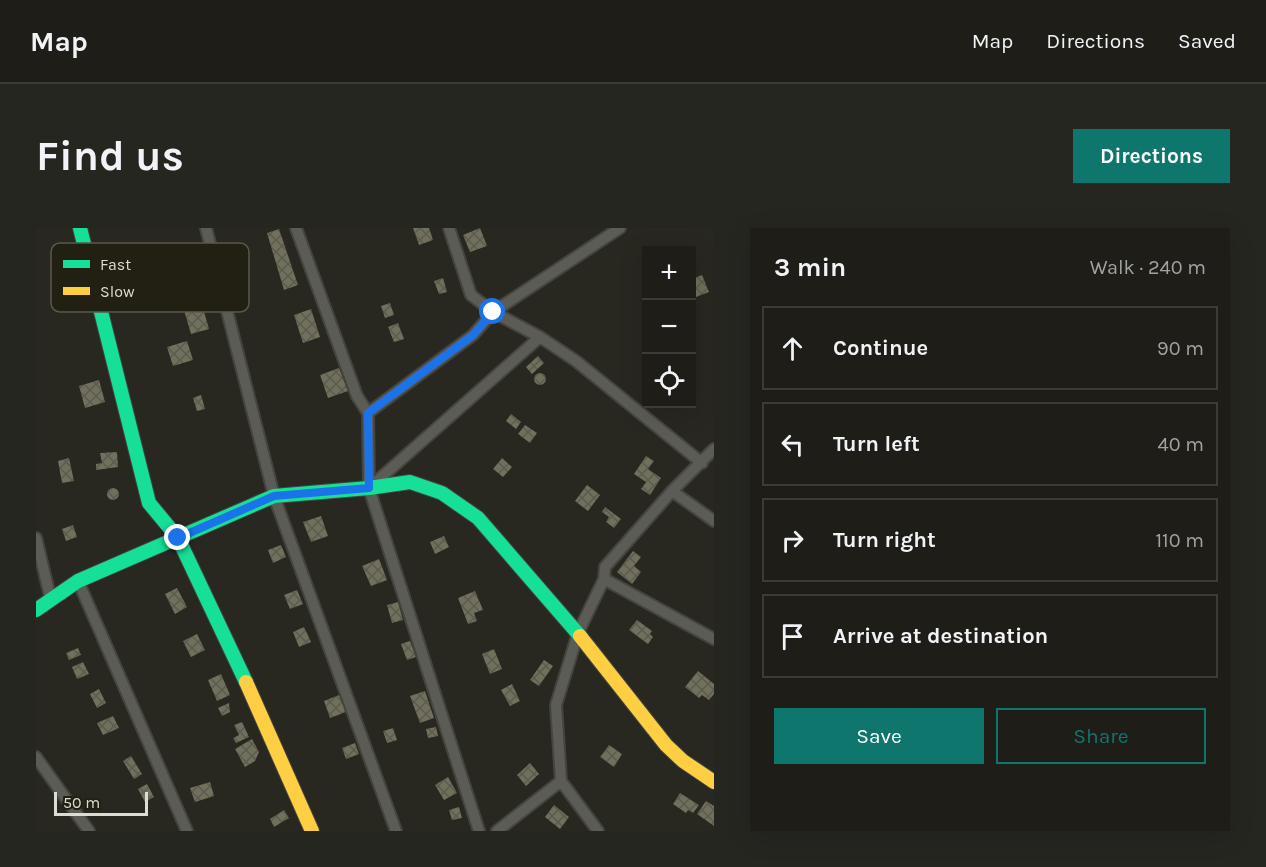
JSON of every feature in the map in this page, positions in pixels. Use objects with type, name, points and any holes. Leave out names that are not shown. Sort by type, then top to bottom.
[{"type":"street","points":[[80,228],[84,243]]},
{"type":"street","points":[[206,228],[210,243]]},
{"type":"street","points":[[296,228],[357,396],[368,413],[369,488],[479,831]]},
{"type":"street","points":[[449,228],[471,295],[493,312],[540,337],[576,361],[702,463]]},
{"type":"street","points":[[368,413],[473,335],[493,312],[620,228]]},
{"type":"street","points":[[101,312],[149,502],[178,538],[263,717],[312,831]]},
{"type":"street","points":[[227,312],[274,496],[396,831]]},
{"type":"street","points":[[369,488],[540,337]]},
{"type":"street","points":[[598,831],[561,781],[555,705],[579,633],[604,579],[604,567],[672,491],[714,449]]},
{"type":"street","points":[[36,610],[78,581],[274,496],[410,482],[442,493],[478,518],[579,633],[666,745],[683,761],[714,782]]},
{"type":"street","points":[[672,491],[714,521]]},
{"type":"street","points":[[36,538],[51,600]]},
{"type":"street","points":[[604,579],[714,639]]},
{"type":"street","points":[[78,581],[187,831]]},
{"type":"street","points":[[36,757],[89,831]]},
{"type":"street","points":[[497,831],[561,781]]},
{"type":"building","points":[[413,228],[429,228],[433,240],[419,245]]},
{"type":"building","points":[[480,228],[487,246],[470,252],[463,235]]},
{"type":"building","points":[[279,229],[298,285],[284,290],[267,233]]},
{"type":"building","points":[[702,275],[709,292],[696,297],[696,277]]},
{"type":"building","points":[[443,278],[447,292],[439,294],[434,281]]},
{"type":"building","points":[[390,303],[394,315],[385,318],[381,306]]},
{"type":"building","points":[[311,309],[320,337],[303,343],[294,315]]},
{"type":"building","points":[[185,312],[204,312],[209,329],[191,334]]},
{"type":"building","points":[[398,323],[404,339],[394,342],[388,327]]},
{"type":"building","points":[[187,341],[193,360],[173,366],[167,347]]},
{"type":"building","points":[[538,356],[544,363],[532,374],[526,367]]},
{"type":"building","points":[[339,368],[348,391],[328,398],[320,375]]},
{"type":"building","points":[[542,373],[546,379],[542,385],[538,385],[534,377]]},
{"type":"building","points":[[99,380],[105,402],[85,408],[79,386]]},
{"type":"building","points":[[201,395],[205,409],[197,411],[193,398]]},
{"type":"building","points":[[511,414],[521,422],[516,429],[506,421]]},
{"type":"building","points":[[525,425],[537,433],[530,443],[518,434]]},
{"type":"building","points":[[117,452],[118,467],[96,470],[96,464],[102,463],[100,453]]},
{"type":"building","points":[[646,456],[654,461],[648,469],[661,478],[650,495],[641,489],[646,482],[634,474]]},
{"type":"building","points":[[69,458],[74,481],[62,483],[58,461]]},
{"type":"building","points":[[502,458],[512,467],[503,477],[493,469]]},
{"type":"building","points":[[587,485],[600,495],[588,511],[575,501]]},
{"type":"building","points":[[115,488],[119,494],[115,500],[111,500],[107,492]]},
{"type":"building","points":[[605,507],[621,519],[614,528],[606,522],[609,517],[602,512]]},
{"type":"building","points":[[321,516],[328,536],[311,542],[303,522]]},
{"type":"building","points":[[73,525],[77,537],[66,541],[62,529]]},
{"type":"building","points":[[444,536],[449,547],[435,554],[430,542]]},
{"type":"building","points":[[281,545],[286,557],[273,563],[268,550]]},
{"type":"building","points":[[633,551],[641,557],[634,566],[641,572],[632,584],[617,572]]},
{"type":"building","points":[[379,559],[387,580],[371,586],[362,566]]},
{"type":"building","points":[[177,588],[187,607],[175,614],[165,594]]},
{"type":"building","points":[[297,590],[303,604],[290,609],[284,595]]},
{"type":"building","points":[[475,591],[483,610],[474,613],[477,621],[468,624],[458,598]]},
{"type":"building","points":[[398,602],[403,620],[392,623],[387,605]]},
{"type":"building","points":[[637,620],[652,631],[650,634],[653,637],[648,644],[629,630]]},
{"type":"building","points":[[304,627],[311,642],[299,647],[293,632]]},
{"type":"building","points":[[197,634],[205,650],[191,657],[183,641]]},
{"type":"building","points":[[410,641],[416,657],[407,660],[401,644]]},
{"type":"building","points":[[78,648],[81,655],[69,660],[66,653]]},
{"type":"building","points":[[494,649],[502,669],[490,674],[482,654]]},
{"type":"building","points":[[544,660],[553,666],[539,686],[530,680]]},
{"type":"building","points":[[83,662],[89,674],[77,679],[72,667]]},
{"type":"building","points":[[698,671],[714,684],[714,694],[709,700],[702,695],[699,698],[685,687]]},
{"type":"building","points":[[221,674],[230,695],[217,701],[208,680]]},
{"type":"building","points":[[512,684],[520,701],[510,706],[501,690]]},
{"type":"building","points":[[99,689],[106,703],[97,708],[90,694]]},
{"type":"building","points":[[425,691],[434,718],[420,723],[410,696]]},
{"type":"building","points":[[339,695],[346,712],[330,718],[324,701]]},
{"type":"building","points":[[229,703],[230,712],[222,716],[218,708]]},
{"type":"building","points":[[113,716],[119,728],[103,735],[97,723]]},
{"type":"building","points":[[242,722],[249,737],[236,743],[233,738],[239,735],[234,725]]},
{"type":"building","points":[[436,727],[438,736],[428,738],[426,729]]},
{"type":"building","points":[[393,728],[397,740],[387,743],[383,731]]},
{"type":"building","points":[[252,739],[259,752],[255,761],[245,767],[235,749]]},
{"type":"building","points":[[355,743],[359,754],[346,759],[342,748]]},
{"type":"building","points":[[609,745],[622,754],[614,767],[600,757]]},
{"type":"building","points":[[131,756],[142,774],[134,779],[123,761]]},
{"type":"building","points":[[530,763],[539,774],[526,786],[517,775]]},
{"type":"building","points":[[448,777],[457,793],[444,800],[435,785]]},
{"type":"building","points":[[210,782],[214,796],[195,802],[190,788]]},
{"type":"building","points":[[147,784],[154,797],[145,802],[138,789]]},
{"type":"building","points":[[680,793],[699,805],[693,813],[688,810],[686,813],[673,804]]},
{"type":"building","points":[[706,801],[714,806],[714,826],[697,814]]},
{"type":"building","points":[[554,805],[569,817],[560,829],[545,817]]},
{"type":"building","points":[[459,807],[462,818],[452,820],[449,810]]},
{"type":"building","points":[[284,810],[289,818],[274,827],[270,819]]},
{"type":"traffic: fast","points":[[80,228],[84,243]]},
{"type":"traffic: fast","points":[[101,312],[149,503],[178,538],[246,682]]},
{"type":"traffic: fast","points":[[36,610],[78,581],[274,496],[410,482],[442,493],[478,518],[580,636]]},
{"type":"traffic: slow","points":[[580,636],[666,745],[683,761],[714,782]]},
{"type":"traffic: slow","points":[[246,682],[312,831]]},
{"type":"route","points":[[178,538],[274,496],[369,488],[368,413],[473,335],[493,312]]}]
